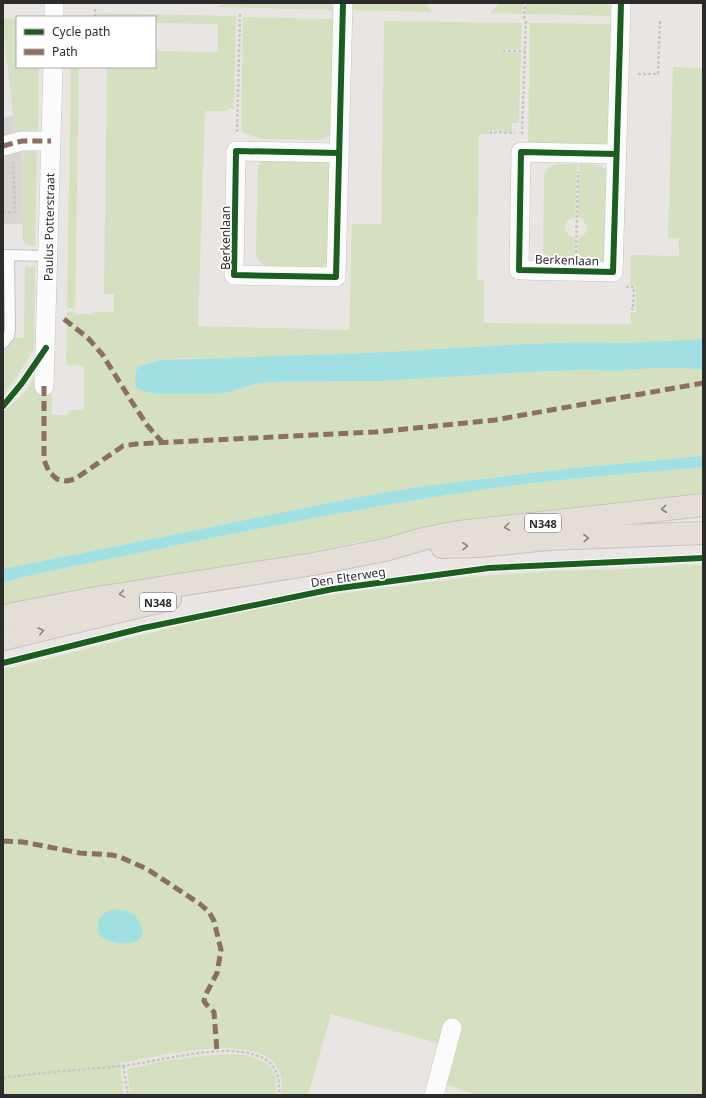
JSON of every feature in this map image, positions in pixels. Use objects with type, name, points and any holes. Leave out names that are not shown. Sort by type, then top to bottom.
[{"type":"main road","name":"Den Elterweg","points":[[3,616],[91,599],[313,564],[385,550],[424,539],[459,532],[703,505]]},
{"type":"main road","name":"Den Elterweg","points":[[385,550],[480,546],[547,539],[703,533]]},
{"type":"main road","name":"Den Elterweg","points":[[3,639],[313,564]]},
{"type":"street","points":[[54,3],[54,16]]},
{"type":"street","name":"Berkenlaan","points":[[236,151],[234,275],[336,277],[343,3]]},
{"type":"street","name":"Berkenlaan","points":[[521,152],[519,270],[613,272],[621,3]]},
{"type":"street","name":"Paulus Potterstraat","points":[[44,386],[53,68]]},
{"type":"street","points":[[8,145],[22,141],[51,141]]},
{"type":"street","points":[[236,151],[339,153]]},
{"type":"street","points":[[521,152],[616,154]]},
{"type":"street","points":[[434,1095],[452,1028]]},
{"type":"lane","points":[[3,343],[9,336],[10,329],[6,255],[48,256]]},
{"type":"path","points":[[521,152],[525,51],[525,3]]},
{"type":"path","points":[[95,9],[95,16]]},
{"type":"path","points":[[236,151],[240,12]]},
{"type":"path","points":[[631,74],[659,74],[660,21]]},
{"type":"path","points":[[504,51],[525,51]]},
{"type":"path","points":[[491,134],[491,132],[522,133]]},
{"type":"path","points":[[3,213],[14,212],[8,145]]},
{"type":"path","points":[[575,271],[578,153]]},
{"type":"path","points":[[626,287],[634,287],[633,309],[631,309]]},
{"type":"path","points":[[3,1078],[123,1066],[212,1052],[229,1051],[244,1052],[270,1062],[277,1075],[279,1095]]},
{"type":"path","points":[[123,1066],[128,1095]]},
{"type":"green space","points":[[223,3],[331,3],[334,10],[218,7]]},
{"type":"green space","points":[[354,3],[424,3],[433,12],[351,10]]},
{"type":"green space","points":[[500,3],[523,3],[522,14],[490,13]]},
{"type":"green space","points":[[526,3],[606,3],[611,7],[613,16],[526,14]]},
{"type":"green space","points":[[97,13],[236,16],[234,109],[228,108],[228,111],[205,111],[198,326],[349,330],[352,224],[381,224],[384,21],[522,23],[521,49],[504,49],[503,52],[521,53],[519,123],[512,123],[512,131],[489,130],[489,134],[479,134],[477,280],[484,280],[484,323],[631,324],[631,312],[636,312],[636,285],[630,285],[631,255],[679,256],[679,238],[668,238],[673,67],[703,68],[703,339],[622,343],[585,342],[523,344],[267,357],[183,358],[160,360],[139,366],[202,393],[222,394],[268,382],[381,381],[529,372],[584,370],[617,371],[653,368],[686,368],[703,370],[703,456],[573,468],[424,486],[348,499],[3,569],[3,411],[21,397],[35,377],[52,387],[52,415],[68,415],[69,410],[84,410],[84,366],[66,365],[67,311],[75,312],[75,314],[114,312],[114,294],[104,294],[107,68],[156,68],[156,51],[218,52],[218,24],[156,23],[156,16],[97,16]]},
{"type":"green space","points":[[243,17],[334,19],[333,130],[327,137],[320,140],[263,139],[241,132]]},
{"type":"green space","points":[[16,18],[16,68],[39,68],[38,132],[15,132],[3,35],[3,19]]},
{"type":"green space","points":[[530,23],[613,24],[608,142],[603,147],[528,147]]},
{"type":"green space","points":[[71,68],[79,68],[75,308],[67,308]]},
{"type":"green space","points":[[23,150],[37,150],[35,246],[26,245],[23,240]]},
{"type":"green space","points":[[261,160],[327,161],[330,165],[329,260],[323,267],[264,266],[257,258],[258,171]]},
{"type":"green space","points":[[559,164],[577,164],[575,217],[567,221],[565,229],[568,235],[575,238],[574,265],[549,261],[543,252],[544,176],[549,167]]},
{"type":"green space","points":[[579,164],[602,167],[608,172],[607,258],[601,263],[577,265],[578,238],[585,234],[587,227],[583,219],[578,217]]},
{"type":"green space","points":[[25,266],[35,267],[34,349],[3,396],[3,349],[13,338],[24,338]]},
{"type":"green space","points":[[703,467],[703,498],[470,525],[365,541],[178,578],[3,606],[3,582],[257,529],[368,508],[508,486]]},
{"type":"green space","points":[[703,565],[703,1095],[477,1095],[432,1080],[441,1044],[331,1014],[308,1095],[281,1095],[282,1081],[278,1068],[272,1061],[259,1053],[242,1049],[221,1048],[177,1053],[120,1063],[124,1095],[3,1095],[3,670],[193,622],[314,597],[469,577],[550,571],[626,569]]},
{"type":"green space","points":[[236,1054],[254,1057],[268,1064],[275,1076],[275,1095],[130,1095],[127,1071],[130,1068],[169,1060]]},
{"type":"shaded area","points":[[13,116],[15,132],[22,133],[23,224],[3,224],[3,118]]},
{"type":"water","points":[[703,339],[703,370],[686,368],[653,368],[617,371],[584,370],[529,372],[381,381],[268,382],[222,394],[156,394],[137,388],[135,379],[135,374],[139,366],[160,360],[367,353],[523,344],[585,342],[622,343]]},
{"type":"water","points":[[703,456],[703,467],[536,483],[480,490],[368,508],[257,529],[3,582],[3,569],[348,499],[424,486],[573,468]]},
{"type":"water","points":[[117,909],[128,911],[138,919],[143,934],[136,941],[131,943],[118,943],[102,937],[98,932],[98,921],[101,916],[107,912]]},
{"type":"marked path","points":[[3,146],[22,141],[51,141]]},
{"type":"marked path","points":[[64,319],[88,338],[102,354],[147,425],[162,442]]},
{"type":"marked path","points":[[44,386],[44,460],[49,472],[57,479],[67,481],[75,479],[123,446],[136,444],[375,432],[495,420],[703,383]]},
{"type":"marked path","points":[[3,841],[23,842],[80,853],[120,857],[147,869],[200,904],[209,912],[214,921],[221,950],[217,973],[204,1001],[214,1012],[217,1052]]},
{"type":"cycle path","points":[[339,153],[236,151],[234,275],[336,277],[343,3]]},
{"type":"cycle path","points":[[616,154],[521,152],[519,270],[613,272],[621,3]]},
{"type":"cycle path","points":[[3,406],[22,383],[46,348]]},
{"type":"cycle path","points":[[3,663],[143,628],[333,589],[489,568],[703,558]]}]
